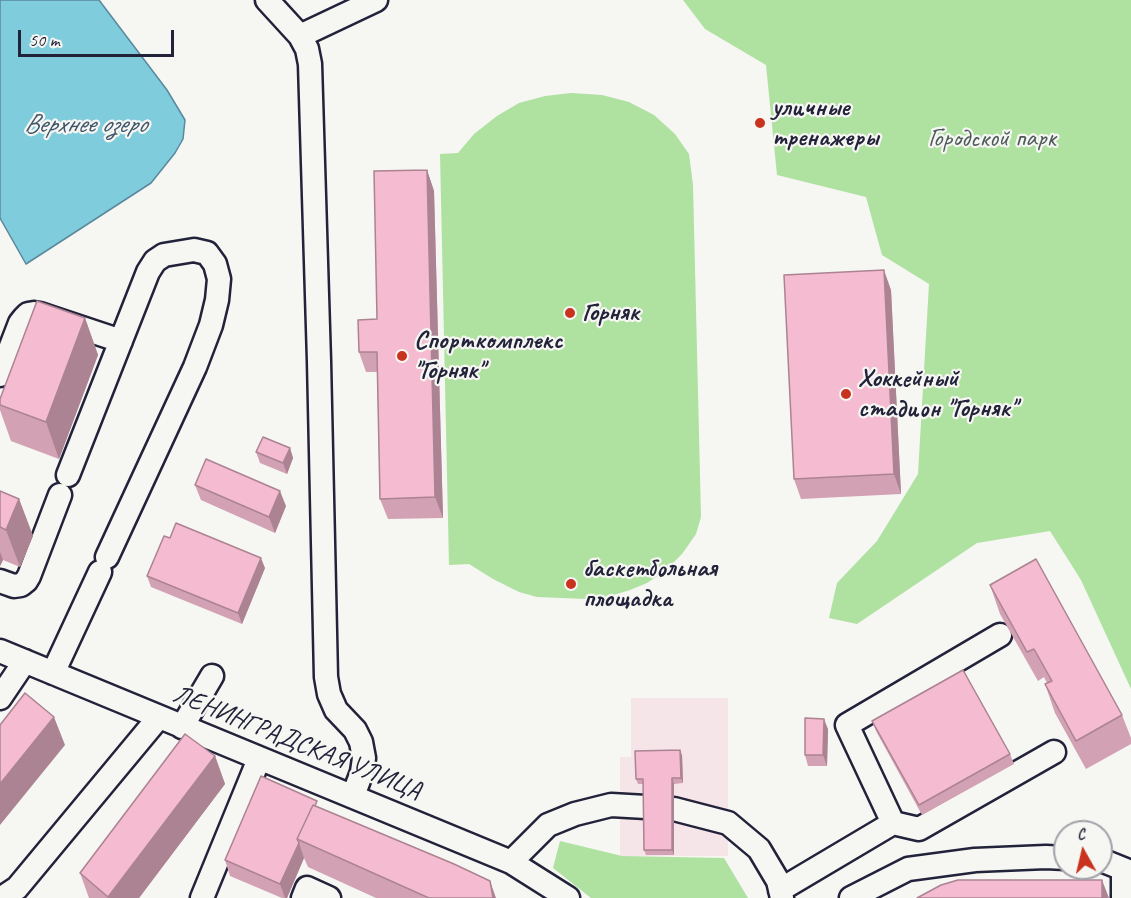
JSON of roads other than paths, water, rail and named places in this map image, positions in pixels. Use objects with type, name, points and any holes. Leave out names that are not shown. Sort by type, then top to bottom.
[{"type":"street","points":[[267,0],[300,36],[307,49],[310,64],[326,677],[329,694],[336,710],[355,730],[361,742],[364,758],[362,772],[353,796]]},
{"type":"street","points":[[300,36],[376,0]]},
{"type":"street","points":[[0,581],[14,586],[21,585],[29,576],[148,272],[155,261],[164,255],[194,250],[207,253],[215,264],[219,279],[211,325],[195,367],[53,673]]},
{"type":"street","points":[[0,375],[20,323],[28,314],[40,314],[121,341]]},
{"type":"street","points":[[893,823],[847,724],[1000,635]]},
{"type":"street","name":"ЛЕНИНГРАДСКАЯ УЛИЦА","points":[[0,651],[511,862],[567,898]]},
{"type":"street","points":[[0,698],[25,661]]},
{"type":"street","points":[[182,727],[212,676]]},
{"type":"street","points":[[2,898],[17,888],[159,717]]},
{"type":"street","points":[[674,809],[728,823],[759,849],[778,881],[781,894],[893,823],[919,829],[1054,752]]},
{"type":"street","points":[[202,898],[259,759]]},
{"type":"street","points":[[511,862],[548,825],[575,814],[611,805],[646,807]]},
{"type":"street","points":[[851,898],[909,869],[975,860],[1053,857]]},
{"type":"street","points":[[1123,898],[1127,870]]},
{"type":"street","points":[[303,898],[307,888],[329,898]]},
{"type":"water","name":"Верхнее озеро","points":[[0,0],[99,0],[167,90],[185,120],[183,139],[151,183],[26,264],[0,218]]},
{"type":"place","name":"уличные тренажеры","points":[[760,123]]},
{"type":"place","name":"Горняк","points":[[570,313]]},
{"type":"place","name":"Спорткомплекс \"Горняк\"","points":[[402,356]]},
{"type":"place","name":"Хоккейный стадион \"Горняк\"","points":[[846,394]]},
{"type":"place","name":"баскетбольная площадка","points":[[571,584]]},
{"type":"park label","name":"Городской парк","points":[[992,139]]}]
